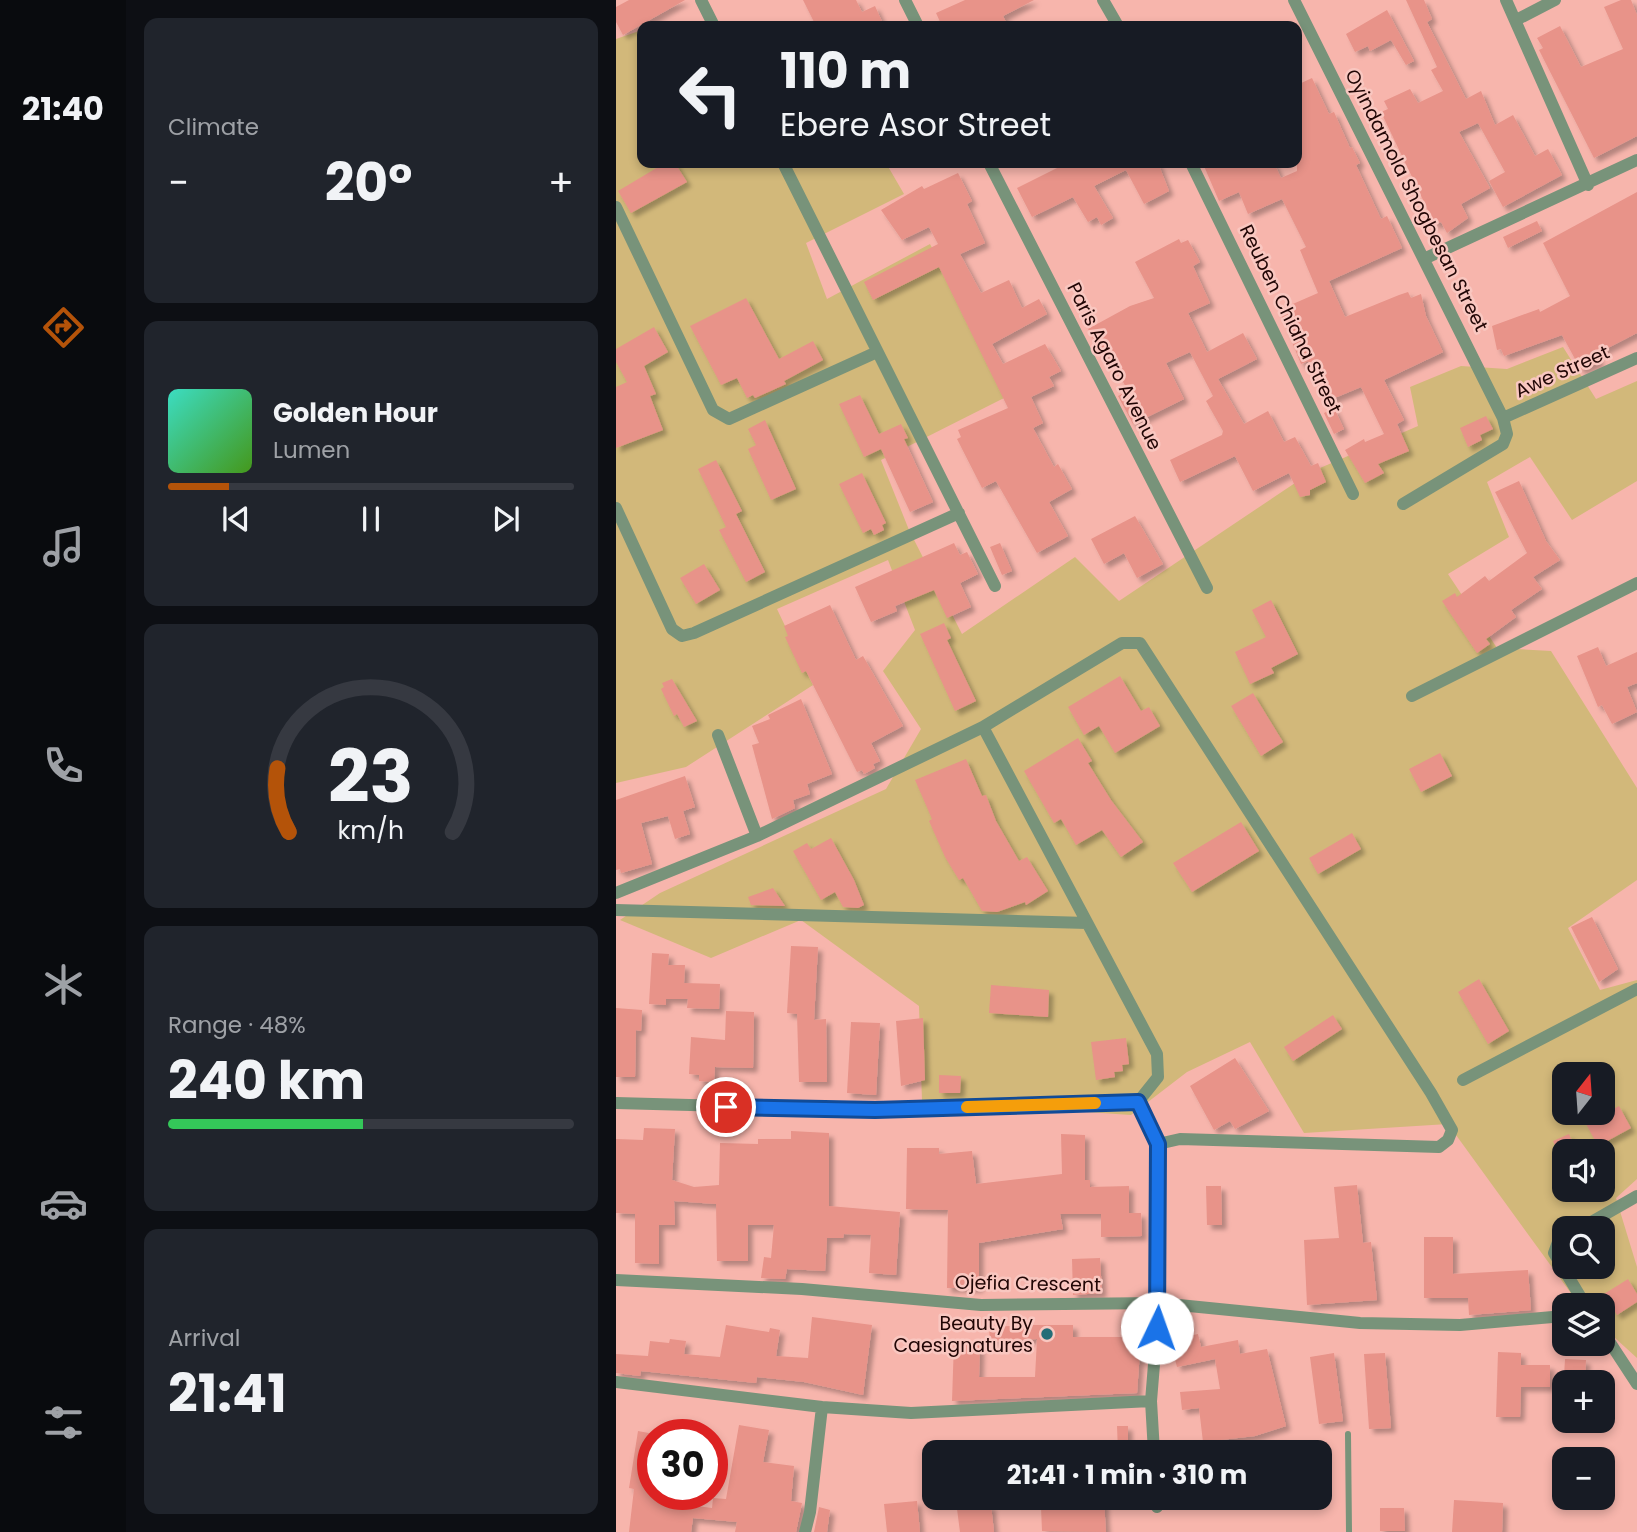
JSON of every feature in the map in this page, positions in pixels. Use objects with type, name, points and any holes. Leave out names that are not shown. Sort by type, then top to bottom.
[{"type":"street","points":[[701,0],[712,21]]},
{"type":"street","points":[[905,0],[916,21]]},
{"type":"street","points":[[1103,0],[1115,21]]},
{"type":"street","name":"Oyindamola Shogbesan Street","points":[[1294,0],[1426,258],[1503,418]]},
{"type":"street","points":[[1506,0],[1588,185]]},
{"type":"street","points":[[1516,19],[1555,0]]},
{"type":"street","points":[[1426,258],[1637,160]]},
{"type":"street","points":[[785,168],[995,586]]},
{"type":"street","name":"Paris Agaro Avenue","points":[[992,168],[1207,588]]},
{"type":"street","name":"Reuben Chiaha Street","points":[[1193,168],[1353,494]]},
{"type":"street","points":[[616,207],[713,410],[721,416],[729,419],[877,352]]},
{"type":"street","name":"Awe Street","points":[[1503,418],[1637,358]]},
{"type":"street","points":[[1403,504],[1503,444],[1507,434],[1503,418]]},
{"type":"street","points":[[616,508],[672,629],[682,636],[694,634],[958,513]]},
{"type":"street","points":[[1412,696],[1637,583]]},
{"type":"street","points":[[616,893],[757,836],[983,727],[1122,643],[1140,643],[1432,1093],[1451,1130],[1448,1140],[1439,1147],[1180,1139],[1158,1144]]},
{"type":"street","points":[[616,1103],[875,1110],[1138,1102],[1158,1077],[1157,1054],[983,727]]},
{"type":"street","points":[[718,735],[757,836]]},
{"type":"street","points":[[616,910],[1087,923]]},
{"type":"street","points":[[1463,1080],[1637,989]]},
{"type":"street","points":[[1138,1102],[1158,1144],[1159,1303],[1151,1401],[1153,1440]]},
{"type":"street","points":[[1602,1216],[1637,1196]]},
{"type":"street","name":"Ojefia Crescent","points":[[616,1280],[802,1289],[981,1305],[1159,1303],[1360,1323],[1460,1325],[1552,1317]]},
{"type":"street","points":[[1615,1350],[1637,1384]]},
{"type":"street","points":[[616,1382],[822,1406],[911,1413],[1151,1401]]},
{"type":"street","points":[[805,1532],[810,1512],[822,1406]]},
{"type":"lane","points":[[1348,1434],[1349,1532]]},
{"type":"shaded area","points":[[637,32],[637,168],[889,168],[904,194],[806,243],[827,299],[930,244],[1008,396],[881,460],[909,530],[962,634],[1075,557],[1119,601],[1313,471],[1418,426],[1410,387],[1461,366],[1507,369],[1563,347],[1596,399],[1637,381],[1637,481],[1572,520],[1530,457],[1487,482],[1509,537],[1448,574],[1497,648],[1551,651],[1637,788],[1637,880],[1568,928],[1600,990],[1637,980],[1637,1179],[1616,1198],[1637,1267],[1637,1358],[1615,1338],[1615,1293],[1571,1293],[1561,1279],[1615,1279],[1615,1216],[1552,1216],[1552,1267],[1448,1124],[1304,1133],[1250,1042],[1187,1072],[1131,1115],[922,1101],[919,1006],[801,920],[711,958],[620,920],[660,893],[886,789],[921,729],[883,671],[915,630],[888,560],[777,609],[813,685],[686,767],[616,783],[616,39]]},
{"type":"building","points":[[629,0],[685,0],[648,21],[637,21],[637,27],[623,35],[616,22],[616,7]]},
{"type":"building","points":[[803,0],[856,0],[862,12],[875,6],[882,21],[814,21]]},
{"type":"building","points":[[965,0],[1034,0],[1003,16],[1006,21],[940,21],[936,13]]},
{"type":"building","points":[[1406,0],[1424,0],[1432,19],[1427,22],[1466,99],[1481,91],[1495,125],[1513,115],[1535,156],[1548,149],[1562,175],[1503,207],[1489,181],[1505,172],[1478,123],[1459,132],[1490,188],[1461,204],[1468,218],[1447,233],[1441,222],[1435,225],[1381,112],[1388,109],[1384,101],[1410,89],[1418,103],[1443,91],[1431,70],[1437,67]]},
{"type":"building","points":[[1621,0],[1631,0],[1637,15],[1637,136],[1594,158],[1539,50],[1543,48],[1537,38],[1560,26],[1581,67],[1623,49],[1604,7]]},
{"type":"building","points":[[1387,10],[1414,61],[1406,65],[1391,40],[1370,51],[1368,46],[1355,52],[1346,34]]},
{"type":"building","points":[[1312,78],[1329,114],[1334,112],[1360,163],[1356,165],[1381,219],[1387,216],[1402,248],[1329,281],[1345,317],[1408,292],[1411,298],[1421,294],[1426,316],[1443,352],[1384,380],[1404,420],[1397,424],[1409,451],[1378,464],[1384,473],[1365,483],[1345,450],[1364,439],[1365,442],[1384,434],[1361,387],[1325,402],[1308,361],[1301,364],[1279,310],[1318,293],[1300,250],[1306,247],[1282,199],[1248,214],[1239,192],[1219,201],[1205,168],[1276,168],[1281,178],[1297,171],[1297,168],[1302,168],[1302,83]]},
{"type":"building","points":[[657,168],[678,168],[687,182],[631,213],[618,191]]},
{"type":"building","points":[[1057,168],[1160,168],[1169,191],[1144,204],[1126,170],[1094,186],[1113,218],[1101,225],[1097,217],[1088,222],[1073,197],[1032,217],[1017,188]]},
{"type":"building","points":[[958,173],[972,201],[967,204],[985,243],[960,254],[981,293],[1009,280],[1022,308],[1039,299],[1047,314],[992,344],[1003,364],[1045,344],[1061,371],[1049,377],[1054,386],[1031,397],[1043,423],[1033,428],[1054,467],[1058,464],[1072,489],[1049,502],[1068,536],[1037,553],[996,481],[982,488],[957,439],[961,437],[958,430],[1008,408],[939,267],[873,300],[864,282],[938,244],[929,227],[902,240],[881,210],[922,186],[924,189]]},
{"type":"building","points":[[1637,192],[1637,333],[1596,354],[1600,362],[1581,370],[1562,335],[1504,356],[1501,349],[1497,350],[1492,326],[1539,309],[1540,312],[1570,296],[1543,243]]},
{"type":"building","points":[[1537,221],[1542,231],[1508,248],[1503,237]]},
{"type":"building","points":[[1179,239],[1181,243],[1188,240],[1200,262],[1193,266],[1210,303],[1188,313],[1207,352],[1243,333],[1257,359],[1218,379],[1244,424],[1268,411],[1284,442],[1295,437],[1311,466],[1318,463],[1326,482],[1310,490],[1310,495],[1300,497],[1289,473],[1253,491],[1235,456],[1180,482],[1170,460],[1222,435],[1223,431],[1206,401],[1213,396],[1190,352],[1166,363],[1184,399],[1133,424],[1118,396],[1128,391],[1107,352],[1102,355],[1088,329],[1130,306],[1154,298],[1135,262]]},
{"type":"building","points":[[746,298],[779,359],[813,341],[823,360],[784,381],[786,384],[755,398],[753,395],[747,398],[737,378],[721,385],[690,326]]},
{"type":"building","points":[[654,327],[668,352],[644,366],[656,394],[650,396],[663,430],[616,448],[616,387],[627,382],[616,362],[616,349]]},
{"type":"building","points":[[860,395],[879,434],[901,424],[908,438],[904,439],[933,502],[910,512],[881,449],[864,457],[839,404]]},
{"type":"building","points":[[1334,408],[1344,429],[1334,434],[1324,413]]},
{"type":"building","points":[[1486,416],[1493,429],[1480,435],[1482,440],[1468,447],[1460,428]]},
{"type":"building","points":[[765,420],[796,489],[771,500],[748,449],[756,445],[748,429]]},
{"type":"building","points":[[716,460],[742,511],[736,514],[765,572],[746,582],[719,530],[726,527],[698,469]]},
{"type":"building","points":[[862,473],[886,523],[882,525],[884,530],[874,535],[871,529],[863,533],[839,484]]},
{"type":"building","points":[[1519,481],[1546,541],[1560,560],[1533,577],[1542,589],[1511,610],[1516,617],[1486,639],[1490,644],[1477,653],[1442,601],[1455,593],[1457,597],[1485,576],[1489,581],[1527,553],[1495,492]]},
{"type":"building","points":[[1135,516],[1163,564],[1137,578],[1124,553],[1104,564],[1091,539]]},
{"type":"building","points":[[954,543],[960,555],[967,552],[978,574],[960,583],[971,607],[947,618],[934,590],[895,606],[897,611],[871,622],[855,587]]},
{"type":"building","points":[[1000,543],[1012,571],[1002,575],[990,547]]},
{"type":"building","points":[[704,564],[720,590],[696,604],[680,578]]},
{"type":"building","points":[[1271,600],[1298,654],[1271,668],[1274,673],[1250,684],[1235,652],[1266,637],[1252,610]]},
{"type":"building","points":[[830,605],[856,660],[863,656],[903,726],[871,743],[880,761],[873,764],[875,768],[864,774],[862,770],[857,772],[806,671],[802,673],[785,637],[788,636],[784,626]]},
{"type":"building","points":[[944,623],[951,638],[947,640],[976,701],[955,711],[920,634]]},
{"type":"building","points":[[1598,647],[1606,666],[1637,652],[1637,683],[1627,687],[1637,712],[1612,724],[1602,705],[1598,707],[1577,656]]},
{"type":"building","points":[[1120,676],[1141,711],[1149,707],[1160,726],[1115,753],[1099,726],[1084,735],[1068,707]]},
{"type":"building","points":[[672,679],[697,721],[684,727],[677,714],[674,716],[661,689],[664,687],[662,683]]},
{"type":"building","points":[[1253,693],[1283,742],[1261,756],[1231,706]]},
{"type":"building","points":[[801,699],[832,774],[807,784],[810,794],[793,800],[795,808],[772,819],[752,745],[759,743],[752,726],[770,719],[768,715]]},
{"type":"building","points":[[1078,738],[1092,761],[1088,763],[1111,800],[1143,842],[1121,857],[1102,830],[1076,845],[1061,819],[1054,823],[1024,771]]},
{"type":"building","points":[[1440,753],[1452,776],[1421,792],[1409,769]]},
{"type":"building","points":[[966,759],[982,796],[986,795],[996,821],[1019,861],[1027,857],[1048,891],[1026,905],[1025,902],[997,912],[982,911],[963,878],[959,880],[945,857],[929,821],[932,819],[915,780]]},
{"type":"building","points":[[685,776],[695,807],[683,811],[690,834],[675,839],[668,816],[641,823],[652,864],[621,873],[620,869],[616,870],[616,800]]},
{"type":"building","points":[[1241,822],[1259,851],[1192,892],[1173,863]]},
{"type":"building","points":[[1352,833],[1361,849],[1318,874],[1309,858]]},
{"type":"building","points":[[831,838],[864,905],[858,908],[843,907],[835,892],[821,900],[793,851],[807,843],[811,849]]},
{"type":"building","points":[[773,888],[785,906],[751,905],[748,897]]},
{"type":"building","points":[[1592,917],[1618,969],[1599,982],[1571,927]]},
{"type":"building","points":[[791,946],[818,947],[814,1020],[826,1019],[827,1082],[799,1082],[797,1014],[787,1013]]},
{"type":"building","points":[[652,953],[669,954],[668,965],[685,965],[684,983],[720,984],[719,1009],[687,1008],[688,999],[666,999],[666,1005],[649,1004]]},
{"type":"building","points":[[1479,979],[1509,1031],[1488,1044],[1458,992]]},
{"type":"building","points":[[991,985],[1049,990],[1048,1017],[989,1013]]},
{"type":"building","points":[[616,1008],[642,1010],[641,1031],[636,1030],[635,1077],[616,1077]]},
{"type":"building","points":[[726,1011],[754,1012],[753,1068],[715,1067],[714,1082],[699,1081],[699,1075],[689,1074],[691,1037],[725,1040]]},
{"type":"building","points":[[1333,1015],[1342,1029],[1293,1061],[1284,1047]]},
{"type":"building","points":[[923,1018],[925,1080],[901,1086],[896,1021]]},
{"type":"building","points":[[851,1022],[880,1023],[876,1095],[847,1093]]},
{"type":"building","points":[[1126,1038],[1129,1064],[1122,1065],[1123,1071],[1114,1072],[1115,1077],[1096,1080],[1091,1042]]},
{"type":"building","points":[[1235,1058],[1269,1111],[1235,1129],[1230,1121],[1214,1130],[1190,1086]]},
{"type":"building","points":[[939,1075],[961,1076],[960,1093],[939,1093]]},
{"type":"building","points":[[1619,1106],[1631,1128],[1611,1139],[1594,1139],[1587,1125],[1615,1125],[1615,1108]]},
{"type":"building","points":[[644,1128],[675,1129],[672,1180],[694,1187],[719,1185],[720,1143],[758,1144],[758,1139],[791,1139],[791,1131],[829,1133],[829,1206],[900,1212],[896,1275],[869,1273],[871,1235],[844,1234],[843,1238],[827,1238],[825,1271],[787,1269],[785,1279],[761,1278],[764,1257],[771,1258],[774,1225],[748,1225],[748,1261],[717,1261],[716,1204],[674,1201],[675,1225],[659,1225],[659,1264],[635,1263],[635,1214],[616,1213],[616,1139],[643,1140]]},
{"type":"building","points":[[1061,1134],[1085,1135],[1085,1180],[1090,1180],[1090,1187],[1129,1186],[1129,1213],[1141,1213],[1142,1236],[1101,1237],[1101,1214],[1060,1214],[1063,1229],[979,1243],[979,1288],[947,1288],[948,1210],[906,1209],[907,1148],[939,1148],[939,1154],[972,1151],[976,1184],[1062,1174]]},
{"type":"building","points":[[1569,1134],[1571,1139],[1558,1139]]},
{"type":"building","points":[[1357,1185],[1363,1243],[1371,1242],[1377,1300],[1307,1305],[1304,1240],[1339,1238],[1334,1187]]},
{"type":"building","points":[[1206,1186],[1221,1186],[1222,1225],[1207,1225]]},
{"type":"building","points":[[1424,1237],[1453,1237],[1453,1274],[1528,1270],[1531,1310],[1469,1315],[1468,1298],[1424,1298]]},
{"type":"building","points":[[1100,1258],[1102,1293],[1073,1295],[1072,1259]]},
{"type":"building","points":[[1628,1279],[1637,1294],[1637,1302],[1617,1315],[1615,1293],[1606,1293]]},
{"type":"building","points":[[812,1317],[872,1325],[863,1395],[804,1382],[757,1377],[756,1383],[641,1371],[640,1376],[616,1373],[616,1354],[648,1356],[650,1341],[686,1341],[684,1354],[720,1357],[726,1325],[769,1332],[770,1328],[780,1330],[776,1356],[808,1358]]},
{"type":"building","points":[[1073,1325],[1073,1337],[1141,1337],[1137,1393],[952,1401],[954,1342],[980,1343],[979,1377],[1035,1377],[1037,1339],[990,1342],[989,1327]]},
{"type":"building","points":[[1198,1334],[1201,1347],[1238,1340],[1240,1354],[1267,1349],[1286,1426],[1255,1436],[1203,1440],[1199,1408],[1182,1410],[1180,1392],[1220,1389],[1215,1359],[1177,1367],[1170,1340]]},
{"type":"building","points":[[1498,1352],[1521,1353],[1521,1365],[1550,1365],[1550,1387],[1521,1387],[1520,1417],[1496,1417]]},
{"type":"building","points":[[1334,1353],[1343,1421],[1319,1424],[1310,1357]]},
{"type":"building","points":[[1385,1353],[1391,1428],[1369,1429],[1364,1354]]},
{"type":"building","points":[[1565,1359],[1586,1360],[1585,1370],[1564,1370]]},
{"type":"building","points":[[739,1425],[769,1430],[763,1462],[794,1466],[791,1501],[802,1503],[796,1532],[735,1532],[737,1522],[693,1518],[691,1532],[629,1532],[634,1489],[629,1488],[637,1437],[637,1510],[728,1510],[728,1488]]},
{"type":"building","points":[[1117,1426],[1128,1426],[1128,1440],[1118,1440]]},
{"type":"building","points":[[1454,1500],[1503,1503],[1502,1532],[1452,1532]]},
{"type":"building","points":[[917,1501],[920,1532],[887,1532],[884,1504]]},
{"type":"building","points":[[819,1507],[830,1510],[827,1532],[814,1532]]},
{"type":"building","points":[[1380,1508],[1404,1508],[1405,1531],[1380,1531]]},
{"type":"building","points":[[957,1510],[992,1510],[994,1532],[960,1532]]},
{"type":"building","points":[[1041,1510],[1105,1510],[1106,1532],[1042,1531]]},
{"type":"slow traffic","points":[[967,1107],[1095,1103]]},
{"type":"place","name":"Beauty By Caesignatures","points":[[1047,1334]]},
{"type":"route","points":[[726,1107],[875,1110],[1138,1102],[1158,1144],[1157,1328]]}]
